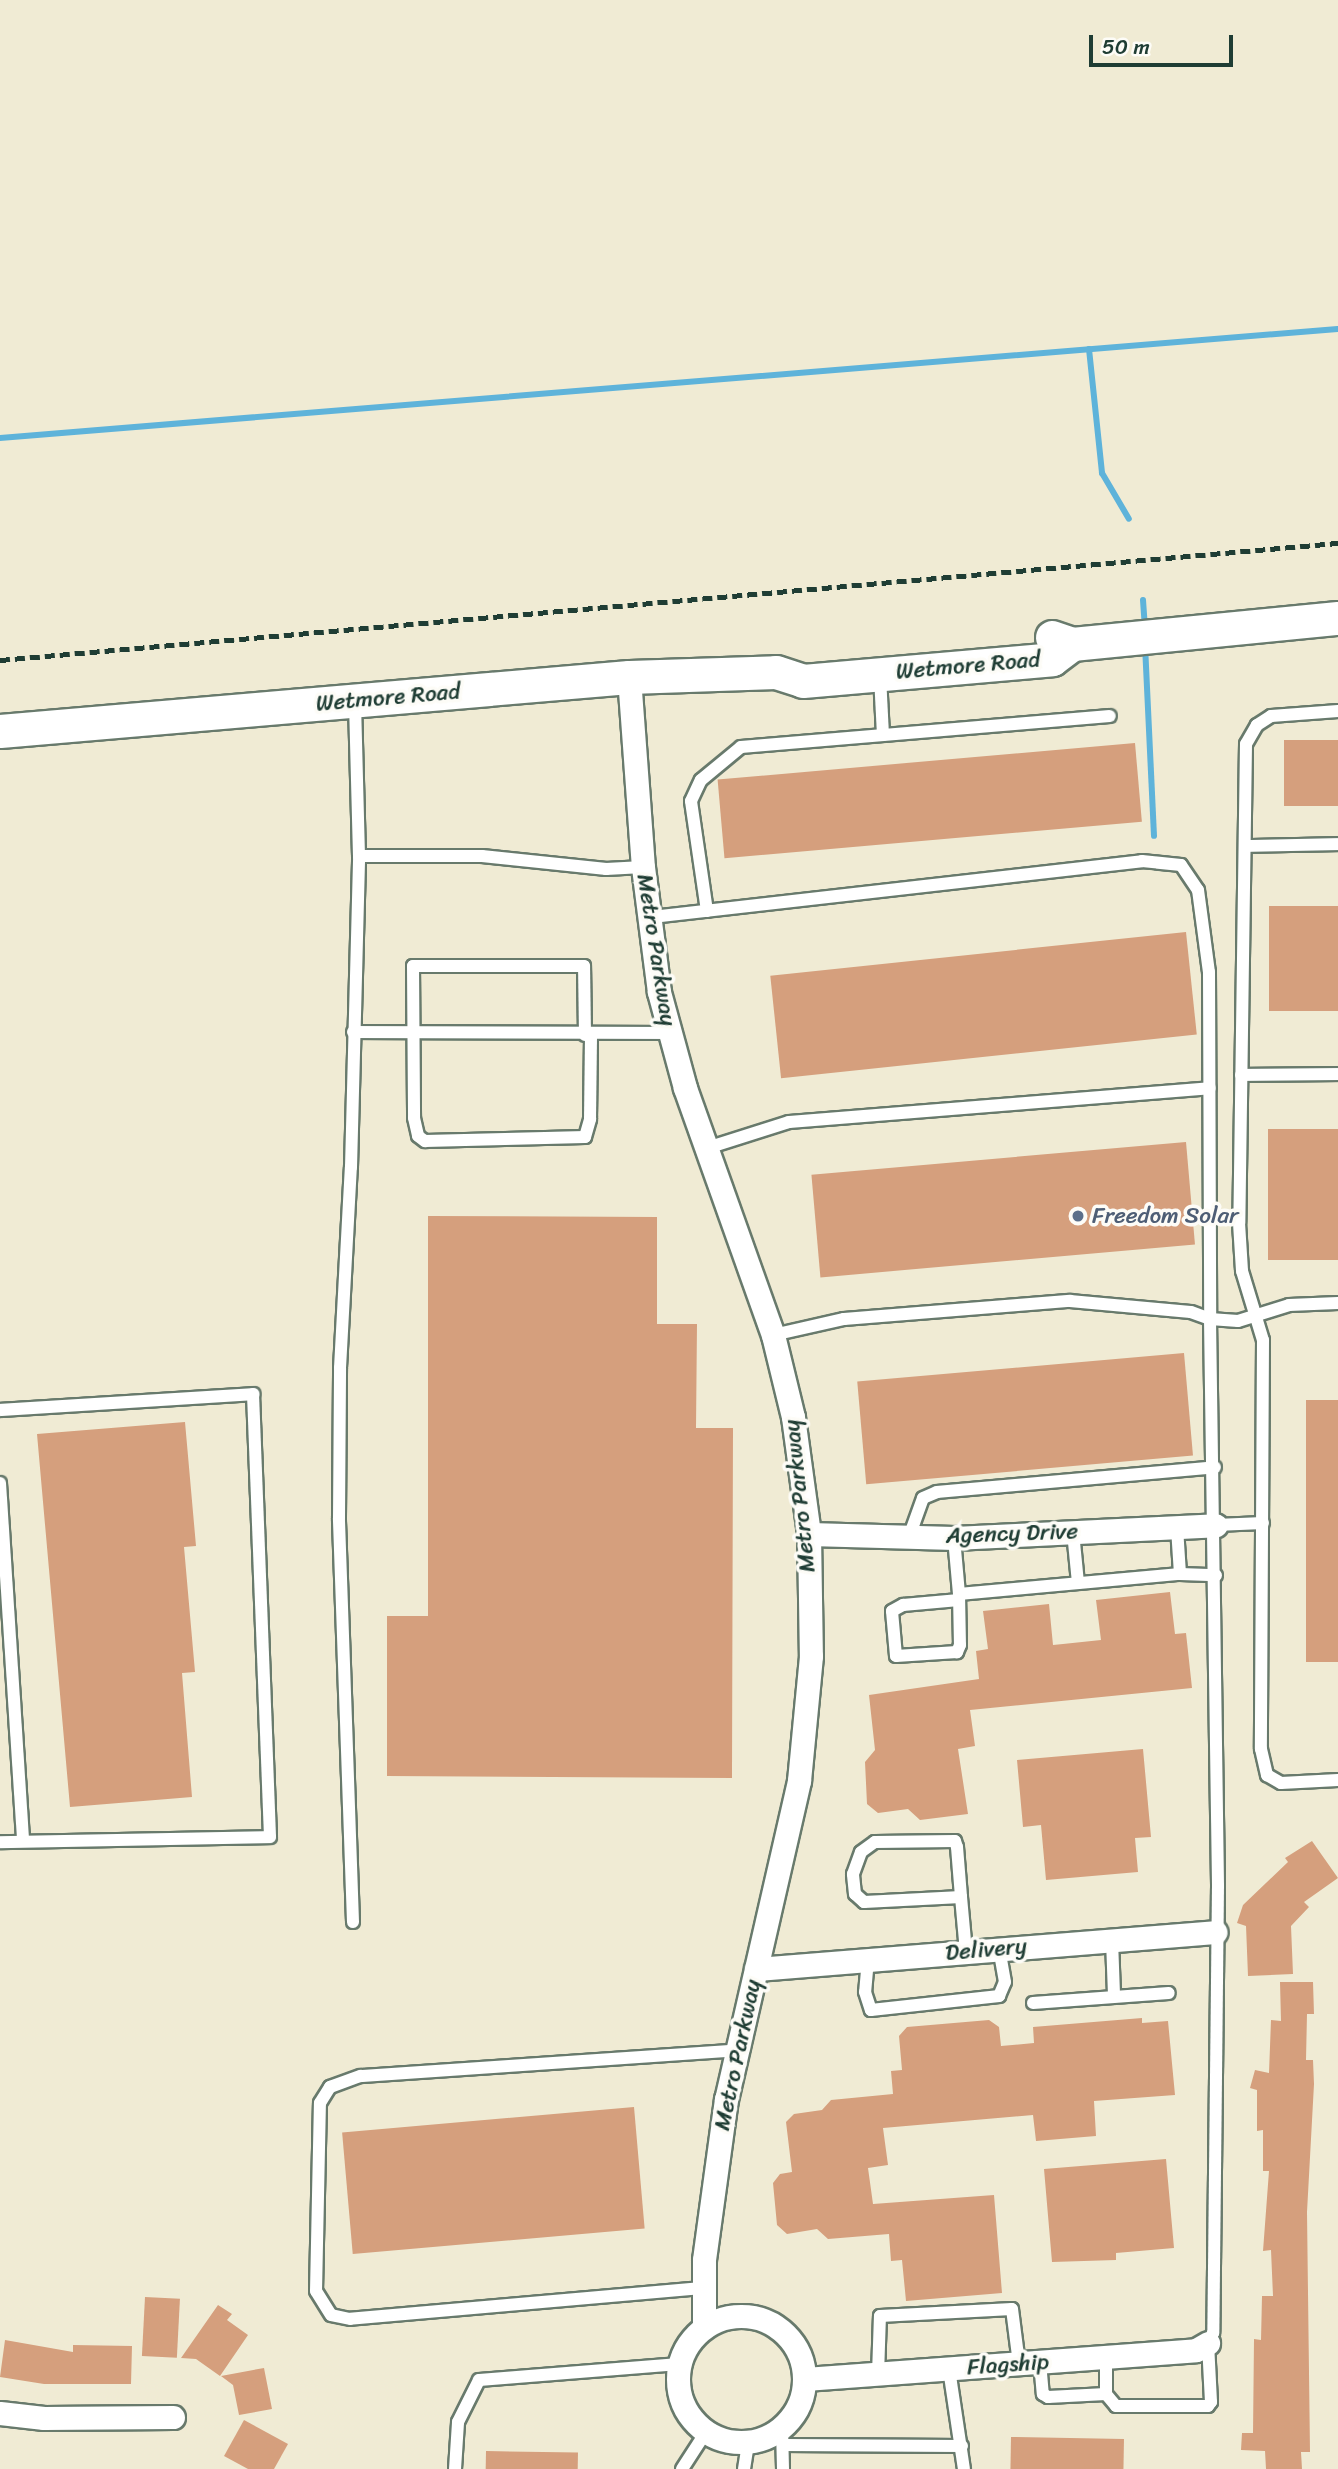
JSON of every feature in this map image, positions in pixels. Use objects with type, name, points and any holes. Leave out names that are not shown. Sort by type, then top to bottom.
[{"type":"main road","name":"Wetmore Road","points":[[776,672],[801,658],[1049,636],[1072,643],[1338,618]]},
{"type":"main road","name":"Wetmore Road","points":[[0,731],[629,677],[776,672],[803,681],[1052,659],[1072,643]]},
{"type":"street","name":"Metro Parkway","points":[[629,677],[643,867],[652,917],[659,992],[668,1033],[773,1335],[793,1417],[809,1534],[811,1656],[799,1781],[726,2099],[702,2288],[704,2327]]},
{"type":"street","name":"Agency Drive","points":[[809,1534],[954,1538],[1216,1525]]},
{"type":"street","name":"Delivery","points":[[756,1969],[1216,1932]]},
{"type":"street","points":[[741,2315],[779,2327],[802,2359],[805,2379],[799,2406],[783,2437],[748,2443],[730,2442],[706,2432],[686,2410],[679,2393],[679,2364],[691,2340],[704,2327],[741,2315]]},
{"type":"street","name":"Flagship","points":[[805,2379],[1196,2350],[1208,2343]]},
{"type":"street","points":[[0,2413],[44,2418],[173,2417]]},
{"type":"lane","points":[[880,674],[883,735]]},
{"type":"lane","points":[[353,1922],[340,1504],[359,856],[355,701]]},
{"type":"lane","points":[[1338,711],[1271,716],[1250,734],[1241,1075],[1242,1271],[1263,1340],[1261,1749],[1267,1775],[1281,1783],[1338,1780]]},
{"type":"lane","points":[[707,911],[691,801],[712,768],[741,747],[1110,716]]},
{"type":"lane","points":[[1246,846],[1338,844]]},
{"type":"lane","points":[[359,856],[482,856],[606,869],[643,867]]},
{"type":"lane","points":[[652,917],[1142,861],[1181,865],[1198,890],[1210,983],[1210,1319],[1216,1525],[1213,2333],[1208,2343],[1208,2406],[1116,2406],[1106,2393],[1106,2357]]},
{"type":"lane","points":[[413,966],[584,966],[590,1119],[585,1137],[425,1141],[418,1136],[414,1118],[413,1033],[413,966]]},
{"type":"lane","points":[[353,1032],[588,1035],[668,1033]]},
{"type":"lane","points":[[1241,1075],[1338,1074]]},
{"type":"lane","points":[[707,1148],[789,1122],[1210,1088]]},
{"type":"lane","points":[[773,1335],[844,1319],[1070,1301],[1191,1312],[1223,1322],[1256,1316],[1289,1305],[1338,1303]]},
{"type":"lane","points":[[0,1410],[253,1394],[270,1837],[0,1842]]},
{"type":"lane","points":[[909,1537],[923,1498],[937,1492],[1215,1468]]},
{"type":"lane","points":[[0,1483],[23,1840]]},
{"type":"lane","points":[[1216,1525],[1263,1523]]},
{"type":"lane","points":[[1177,1527],[1180,1574]]},
{"type":"lane","points":[[1073,1532],[1078,1583]]},
{"type":"lane","points":[[954,1538],[959,1597],[957,1652],[896,1656],[892,1611],[903,1605],[959,1597],[1078,1583],[1180,1574],[1216,1575]]},
{"type":"lane","points":[[961,1897],[864,1902],[855,1894],[853,1874],[861,1852],[875,1842],[955,1841],[961,1897],[966,1952]]},
{"type":"lane","points":[[1112,1940],[1114,1996]]},
{"type":"lane","points":[[868,1959],[865,1992],[871,2010],[999,1996],[1005,1982],[999,1949]]},
{"type":"lane","points":[[1033,2003],[1169,1993]]},
{"type":"lane","points":[[702,2288],[350,2319],[331,2315],[316,2291],[320,2103],[330,2087],[361,2076],[738,2050]]},
{"type":"lane","points":[[878,2375],[880,2316],[1012,2309],[1043,2393],[1048,2397],[1106,2393]]},
{"type":"lane","points":[[455,2469],[458,2422],[479,2380],[679,2364]]},
{"type":"lane","points":[[949,2369],[964,2469]]},
{"type":"lane","points":[[682,2469],[706,2432]]},
{"type":"lane","points":[[783,2469],[783,2437],[962,2446]]},
{"type":"lane","points":[[744,2469],[748,2443]]},
{"type":"building","points":[[1284,740],[1338,740],[1338,806],[1284,806]]},
{"type":"building","points":[[1135,743],[1142,822],[724,858],[718,780]]},
{"type":"building","points":[[1269,906],[1338,906],[1338,1011],[1269,1011]]},
{"type":"building","points":[[1186,932],[1197,1034],[781,1078],[770,976]]},
{"type":"building","points":[[1268,1129],[1338,1129],[1338,1260],[1268,1260]]},
{"type":"building","points":[[1186,1142],[1195,1245],[820,1277],[811,1175]]},
{"type":"building","points":[[428,1216],[657,1217],[657,1324],[697,1324],[696,1428],[733,1428],[732,1778],[387,1776],[387,1616],[428,1616]]},
{"type":"building","points":[[1184,1353],[1193,1456],[866,1484],[857,1382]]},
{"type":"building","points":[[1306,1400],[1338,1400],[1338,1662],[1306,1662]]},
{"type":"building","points":[[185,1422],[196,1546],[184,1547],[195,1672],[182,1673],[192,1797],[70,1807],[37,1434]]},
{"type":"building","points":[[1170,1592],[1175,1634],[1186,1633],[1192,1688],[970,1710],[975,1746],[958,1749],[968,1814],[920,1820],[908,1809],[878,1813],[867,1804],[865,1762],[875,1750],[869,1695],[979,1679],[976,1651],[988,1649],[983,1611],[1049,1604],[1053,1645],[1063,1644],[1101,1640],[1096,1600]]},
{"type":"building","points":[[1143,1749],[1151,1837],[1135,1838],[1138,1872],[1046,1880],[1041,1825],[1023,1827],[1017,1760]]},
{"type":"building","points":[[1312,1841],[1338,1878],[1304,1902],[1309,1907],[1291,1926],[1293,1974],[1248,1976],[1246,1926],[1237,1923],[1243,1905],[1288,1862],[1285,1858]]},
{"type":"building","points":[[1280,1982],[1313,1982],[1314,2014],[1307,2014],[1306,2060],[1313,2060],[1314,2084],[1307,2212],[1310,2452],[1301,2452],[1302,2469],[1266,2469],[1265,2451],[1241,2450],[1242,2433],[1253,2433],[1254,2339],[1261,2340],[1262,2296],[1273,2296],[1271,2250],[1263,2251],[1269,2171],[1263,2171],[1263,2130],[1257,2131],[1257,2090],[1250,2088],[1255,2070],[1269,2073],[1271,2020],[1281,2021]]},
{"type":"building","points":[[1142,2018],[1142,2023],[1168,2021],[1175,2095],[1094,2101],[1096,2136],[1036,2141],[1033,2115],[883,2128],[888,2165],[868,2168],[873,2204],[994,2195],[1002,2293],[906,2301],[902,2260],[891,2261],[889,2234],[828,2239],[817,2229],[787,2234],[777,2225],[773,2183],[780,2174],[792,2172],[786,2122],[794,2114],[822,2110],[831,2100],[893,2094],[891,2071],[902,2070],[899,2036],[907,2027],[989,2020],[999,2027],[1001,2046],[1034,2043],[1033,2027]]},
{"type":"building","points":[[634,2107],[645,2229],[353,2254],[342,2133]]},
{"type":"building","points":[[1166,2159],[1174,2248],[1116,2253],[1116,2260],[1052,2262],[1044,2169]]},
{"type":"building","points":[[145,2297],[180,2299],[177,2358],[142,2356]]},
{"type":"building","points":[[218,2305],[232,2314],[227,2320],[248,2335],[220,2376],[196,2359],[181,2358]]},
{"type":"building","points":[[5,2340],[73,2352],[73,2345],[132,2346],[131,2384],[44,2384],[0,2377]]},
{"type":"building","points":[[264,2368],[272,2409],[239,2415],[233,2385],[221,2376]]},
{"type":"building","points":[[244,2420],[288,2444],[274,2469],[248,2469],[224,2456]]},
{"type":"building","points":[[1011,2437],[1124,2439],[1123,2469],[1010,2469]]},
{"type":"building","points":[[486,2451],[578,2453],[578,2469],[486,2469]]},
{"type":"waterway","points":[[0,438],[1338,329]]},
{"type":"waterway","points":[[1089,349],[1102,473],[1129,519]]},
{"type":"waterway","points":[[1143,600],[1145,628]]},
{"type":"waterway","points":[[1145,645],[1154,836]]},
{"type":"railway","points":[[0,660],[1338,543]]},
{"type":"place","name":"Freedom Solar","points":[[1078,1216]]}]
